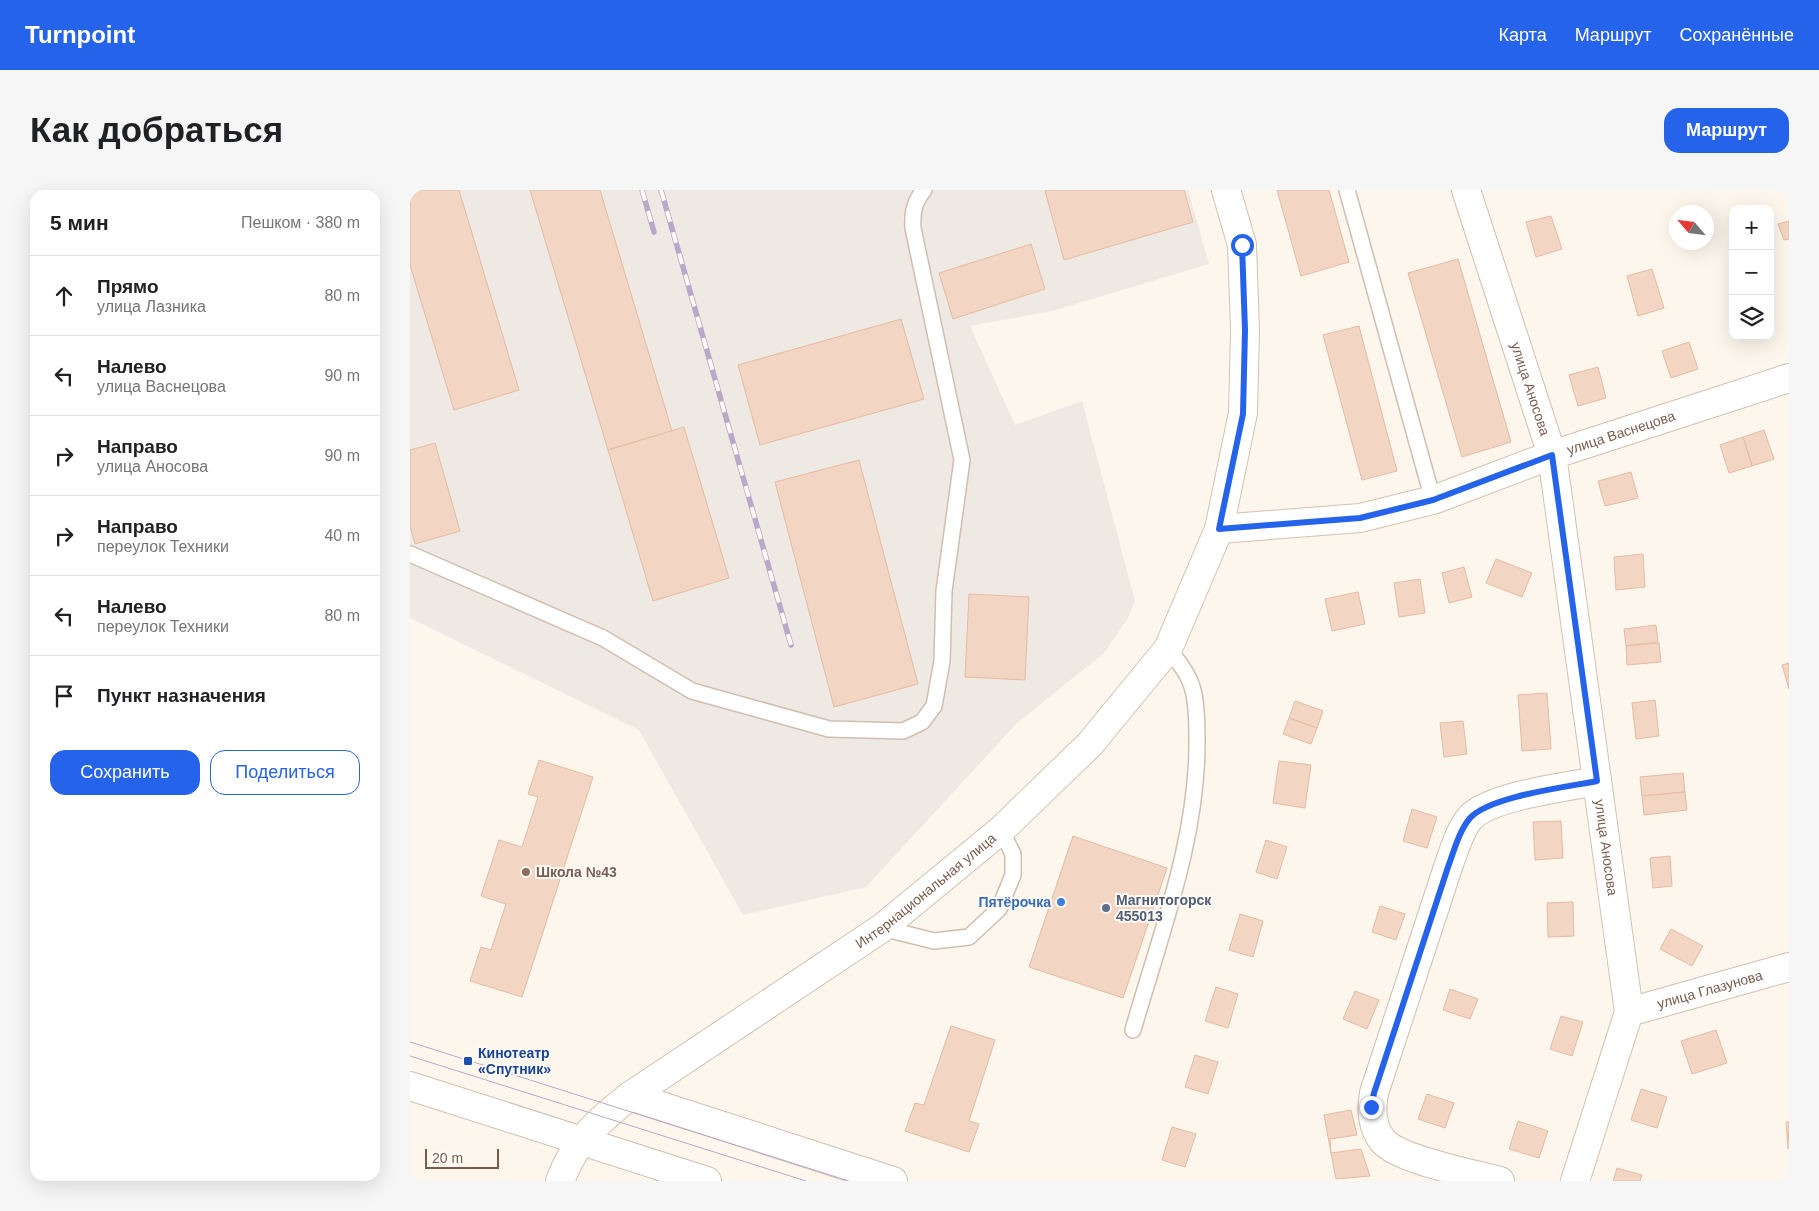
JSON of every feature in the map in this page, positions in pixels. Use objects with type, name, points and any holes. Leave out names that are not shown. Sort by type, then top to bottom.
[{"type":"street","name":"Интернациональная улица","points":[[560,1181],[580,1142],[599,1121],[630,1096],[882,928],[1000,830],[1090,744],[1168,649],[1219,529],[1243,414],[1245,330],[1242,245],[1226,190]]},
{"type":"street","name":"улица Аносова","points":[[1466,190],[1552,455],[1629,1012],[1575,1181]]},
{"type":"street","name":"улица Васнецова","points":[[1219,529],[1360,518],[1433,500],[1552,455],[1789,378]]},
{"type":"street","points":[[1500,1181],[1398,1153],[1383,1141],[1375,1125],[1371,1107],[1374,1093],[1448,867],[1461,833],[1469,819],[1482,808],[1503,801],[1597,781]]},
{"type":"street","name":"улица Глазунова","points":[[1629,1012],[1789,966]]},
{"type":"street","points":[[410,1086],[580,1142],[707,1181]]},
{"type":"street","points":[[630,1096],[893,1181]]},
{"type":"lane","points":[[410,554],[603,638],[692,691],[829,729],[903,731],[922,722],[934,706],[942,661],[944,591],[962,460],[913,228],[912,216],[915,204],[924,190]]},
{"type":"lane","points":[[1347,190],[1433,500]]},
{"type":"lane","points":[[1133,1030],[1188,840],[1197,760],[1197,714],[1193,689],[1184,669],[1168,649]]},
{"type":"lane","points":[[882,928],[934,940],[969,937],[1000,909],[1013,875],[1013,854],[1000,830]]},
{"type":"shaded area","points":[[410,190],[1188,190],[1209,264],[1052,311],[970,326],[1015,425],[1082,401],[1135,601],[1128,618],[1104,653],[1017,723],[866,887],[743,915],[639,730],[410,618]]},
{"type":"building","points":[[410,190],[459,190],[519,390],[454,410],[410,265]]},
{"type":"building","points":[[530,190],[600,190],[672,431],[608,450]]},
{"type":"building","points":[[1184,190],[1193,222],[1064,260],[1045,191]]},
{"type":"building","points":[[1277,190],[1329,190],[1349,262],[1301,276]]},
{"type":"building","points":[[1551,216],[1562,249],[1536,257],[1526,222]]},
{"type":"building","points":[[1789,221],[1789,239],[1784,240],[1778,224]]},
{"type":"building","points":[[1031,244],[1045,289],[953,319],[939,273]]},
{"type":"building","points":[[1458,259],[1511,442],[1462,457],[1408,273]]},
{"type":"building","points":[[1652,269],[1664,308],[1638,316],[1627,276]]},
{"type":"building","points":[[901,319],[924,399],[760,445],[738,365]]},
{"type":"building","points":[[1359,326],[1397,471],[1362,480],[1323,335]]},
{"type":"building","points":[[1689,342],[1698,369],[1671,378],[1662,351]]},
{"type":"building","points":[[1598,367],[1606,398],[1578,406],[1569,375]]},
{"type":"building","points":[[684,427],[729,578],[653,601],[608,450]]},
{"type":"building","points":[[1764,430],[1774,459],[1752,466],[1743,437]]},
{"type":"building","points":[[1743,437],[1752,466],[1729,473],[1720,445]]},
{"type":"building","points":[[435,443],[460,531],[415,544],[410,526],[410,450]]},
{"type":"building","points":[[859,460],[918,684],[834,707],[775,482]]},
{"type":"building","points":[[1631,472],[1638,498],[1605,506],[1598,481]]},
{"type":"building","points":[[1643,554],[1645,587],[1616,590],[1614,557]]},
{"type":"building","points":[[1496,559],[1532,573],[1522,597],[1486,583]]},
{"type":"building","points":[[1464,567],[1472,597],[1449,603],[1442,573]]},
{"type":"building","points":[[1420,579],[1425,613],[1399,617],[1394,583]]},
{"type":"building","points":[[1358,592],[1365,624],[1332,631],[1325,599]]},
{"type":"building","points":[[969,594],[1029,597],[1025,680],[965,677]]},
{"type":"building","points":[[1656,625],[1658,642],[1626,646],[1624,629]]},
{"type":"building","points":[[1659,643],[1661,662],[1627,665],[1626,646]]},
{"type":"building","points":[[1789,663],[1789,689],[1782,665]]},
{"type":"building","points":[[1547,693],[1551,749],[1522,751],[1518,695]]},
{"type":"building","points":[[1655,700],[1659,736],[1636,739],[1632,703]]},
{"type":"building","points":[[1295,701],[1323,711],[1317,728],[1289,718]]},
{"type":"building","points":[[1289,718],[1317,728],[1311,744],[1283,734]]},
{"type":"building","points":[[1463,721],[1467,754],[1444,757],[1440,723]]},
{"type":"building","name":"Школа №43","points":[[539,760],[593,777],[522,997],[470,981],[481,947],[491,950],[506,904],[481,896],[499,840],[522,847],[538,797],[528,794]]},
{"type":"building","points":[[1279,761],[1311,765],[1305,808],[1273,803]]},
{"type":"building","points":[[1683,773],[1685,792],[1642,796],[1640,777]]},
{"type":"building","points":[[1685,792],[1687,810],[1644,815],[1642,796]]},
{"type":"building","points":[[1412,809],[1437,817],[1427,848],[1403,841]]},
{"type":"building","points":[[1561,821],[1563,858],[1535,860],[1533,822]]},
{"type":"building","points":[[1073,836],[1167,868],[1123,998],[1029,967]]},
{"type":"building","points":[[1266,840],[1287,847],[1277,879],[1256,872]]},
{"type":"building","points":[[1670,856],[1672,886],[1653,888],[1650,858]]},
{"type":"building","points":[[1573,902],[1574,936],[1548,937],[1547,903]]},
{"type":"building","points":[[1380,906],[1405,914],[1396,940],[1372,932]]},
{"type":"building","points":[[1240,914],[1263,921],[1253,957],[1229,950]]},
{"type":"building","points":[[1671,929],[1703,946],[1692,966],[1660,949]]},
{"type":"building","points":[[1216,987],[1238,994],[1228,1028],[1205,1021]]},
{"type":"building","points":[[1450,989],[1478,999],[1470,1019],[1443,1010]]},
{"type":"building","points":[[1355,991],[1379,1000],[1367,1029],[1343,1019]]},
{"type":"building","points":[[1561,1016],[1583,1022],[1572,1056],[1550,1049]]},
{"type":"building","points":[[951,1026],[995,1040],[969,1121],[979,1124],[969,1152],[905,1131],[915,1103],[924,1105]]},
{"type":"building","points":[[1716,1030],[1727,1063],[1692,1074],[1681,1041]]},
{"type":"building","points":[[1195,1055],[1218,1062],[1208,1094],[1185,1087]]},
{"type":"building","points":[[1641,1089],[1667,1097],[1657,1128],[1631,1120]]},
{"type":"building","points":[[1427,1094],[1454,1103],[1445,1128],[1418,1119]]},
{"type":"building","points":[[1351,1110],[1357,1135],[1330,1139],[1331,1153],[1324,1115]]},
{"type":"building","points":[[1518,1121],[1548,1131],[1539,1158],[1509,1149]]},
{"type":"building","points":[[1786,1122],[1789,1122],[1788,1149]]},
{"type":"building","points":[[1172,1127],[1196,1134],[1185,1167],[1162,1160]]},
{"type":"building","points":[[1361,1149],[1370,1176],[1336,1179],[1331,1153]]},
{"type":"building","points":[[1617,1168],[1642,1175],[1640,1181],[1613,1181]]},
{"type":"tram line","points":[[410,1042],[849,1181]]},
{"type":"tram line","points":[[410,1056],[806,1181]]},
{"type":"railway","points":[[642,190],[654,232]]},
{"type":"railway","points":[[661,190],[791,645]]},
{"type":"place","name":"Школа №43","points":[[526,872]]},
{"type":"place","name":"Пятёрочка","points":[[1061,902]]},
{"type":"place","name":"Магнитогорск 455013","points":[[1106,908]]},
{"type":"place","name":"Кинотеатр «Спутник»","points":[[468,1061]]},
{"type":"route","points":[[1242,245],[1245,330],[1243,414],[1219,529],[1360,518],[1433,500],[1552,455],[1597,781],[1503,801],[1482,808],[1469,819],[1461,833],[1448,867],[1371,1107]]}]
